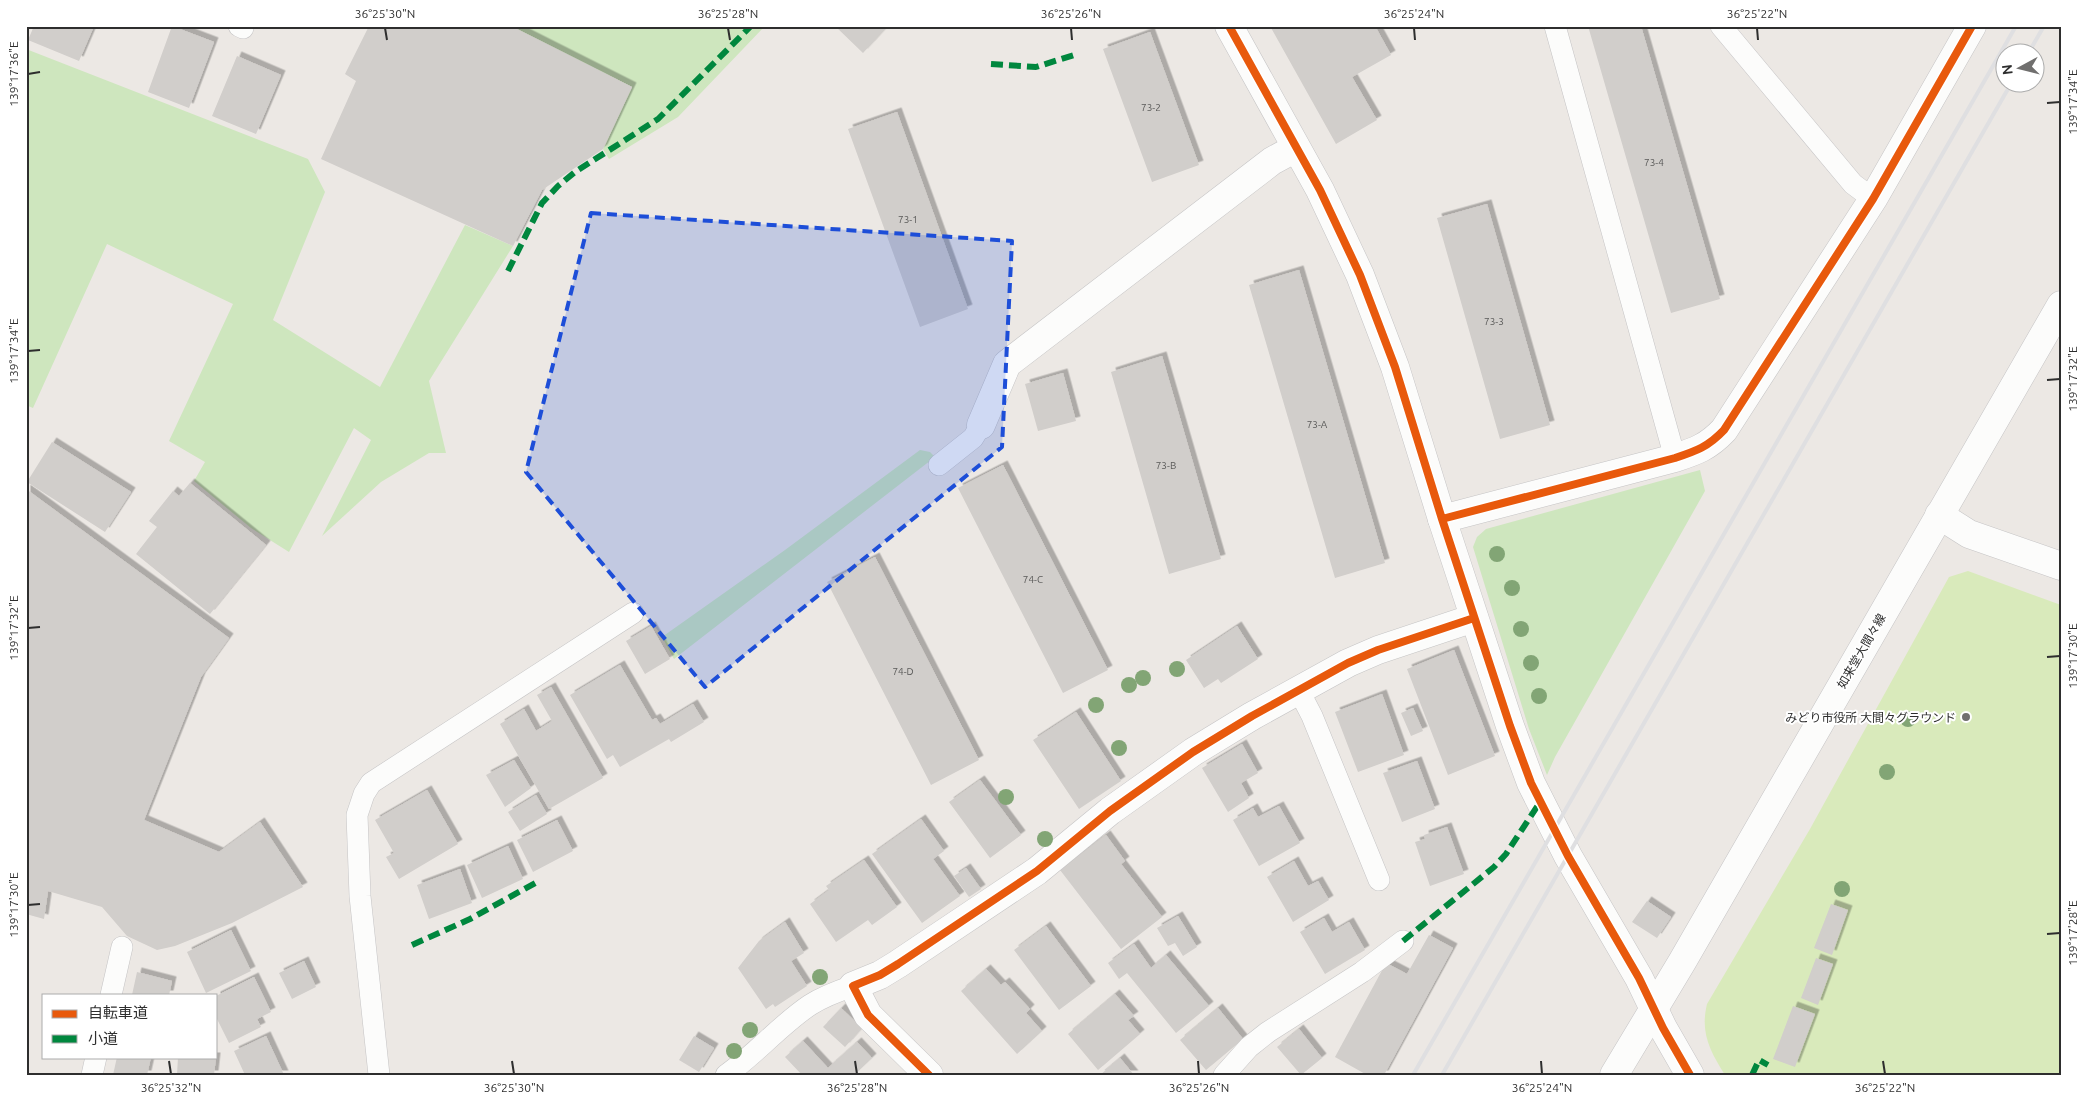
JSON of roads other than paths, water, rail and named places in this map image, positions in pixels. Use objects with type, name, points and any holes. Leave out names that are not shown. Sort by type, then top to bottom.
[{"type":"street","points":[[1229,26],[1320,190],[1360,275],[1395,366],[1474,618],[1531,783],[1568,856],[1654,1007],[1663,1028],[1690,1075]]},
{"type":"street","points":[[1442,519],[1675,458],[1712,443],[1724,430],[1872,199],[1972,26]]},
{"type":"street","points":[[981,425],[1007,364],[1272,161],[1296,148]]},
{"type":"street","name":"如来堂大間々線","points":[[1614,1075],[1682,962],[1938,515],[2061,305]]},
{"type":"street","points":[[1938,515],[1969,534],[2061,566]]},
{"type":"street","points":[[929,1075],[868,1015],[853,986],[880,975],[935,940],[1038,871],[1110,811],[1192,752],[1298,689],[1348,662],[1474,618]]},
{"type":"lane","points":[[1555,26],[1675,458]]},
{"type":"lane","points":[[1721,26],[1853,184],[1872,199]]},
{"type":"lane","points":[[940,465],[973,438],[981,425]]},
{"type":"lane","points":[[379,1075],[360,896],[357,815],[364,794],[371,783],[633,613]]},
{"type":"lane","points":[[1298,689],[1312,716],[1379,880]]},
{"type":"lane","points":[[1224,1075],[1248,1047],[1268,1032],[1362,972],[1403,941]]},
{"type":"lane","points":[[111,994],[122,947]]},
{"type":"lane","points":[[726,1075],[747,1060],[800,1012],[824,997],[853,986]]},
{"type":"lane","points":[[92,1075],[96,1058]]},
{"type":"railway","points":[[1413,1075],[2016,26]]},
{"type":"railway","points":[[2035,42],[2044,26]]},
{"type":"railway","points":[[1442,1075],[2006,92]]},
{"type":"place","name":"みどり市役所 大間々グラウンド","points":[[1966,717]]}]
